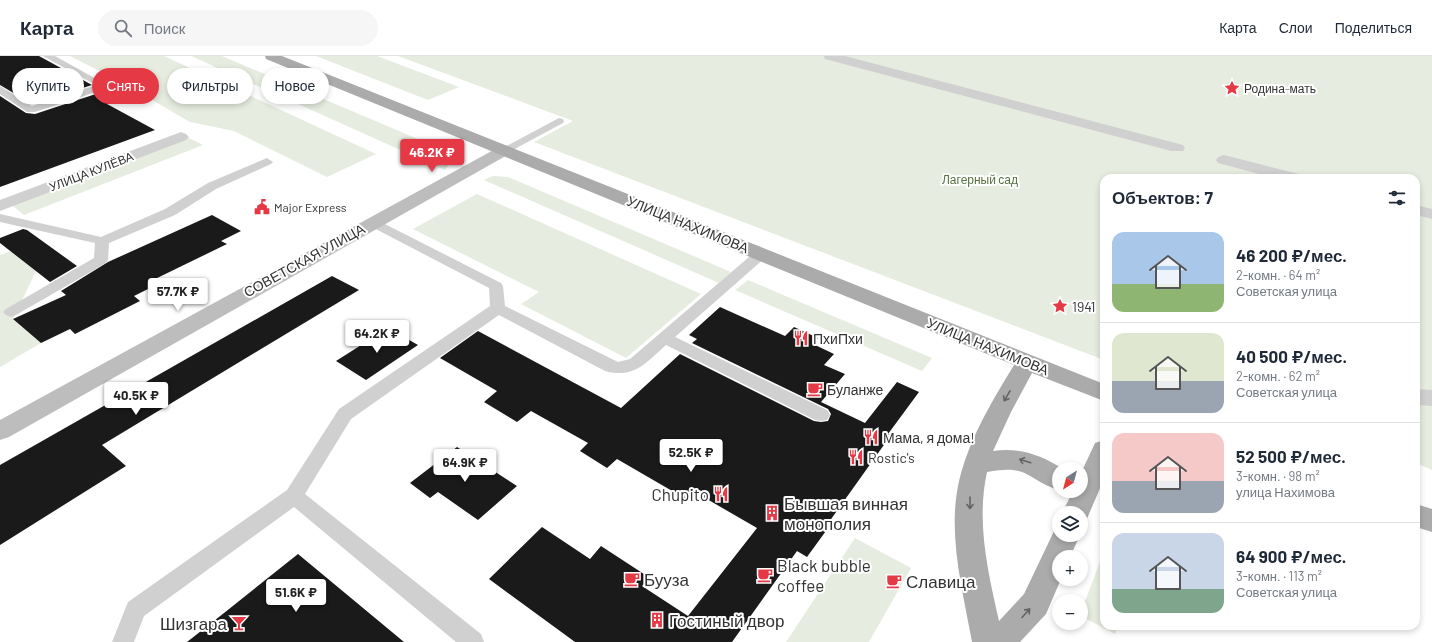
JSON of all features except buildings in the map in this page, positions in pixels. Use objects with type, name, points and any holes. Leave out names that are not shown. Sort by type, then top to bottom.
[{"type":"main road","name":"УЛИЦА НАХИМОВА","points":[[271,56],[1100,391]]},
{"type":"main road","points":[[988,642],[969,540],[970,495],[976,465],[1003,404],[1027,362]]},
{"type":"main road","points":[[1074,504],[1100,457]]},
{"type":"main road","points":[[976,465],[1006,458],[1021,460],[1040,466],[1052,475]]},
{"type":"main road","points":[[1420,516],[1432,521]]},
{"type":"main road","points":[[1000,642],[1035,604],[1063,542]]},
{"type":"street","points":[[830,56],[1177,148]]},
{"type":"street","name":"УЛИЦА КУЛЁВА","points":[[0,206],[181,137]]},
{"type":"street","name":"СОВЕТСКАЯ УЛИЦА","points":[[0,431],[373,222],[505,150]]},
{"type":"street","points":[[1224,160],[1278,174]]},
{"type":"street","points":[[1420,211],[1432,214]]},
{"type":"street","points":[[1420,396],[1432,398]]},
{"type":"lane","points":[[0,89],[31,110],[104,86],[48,56]]},
{"type":"lane","points":[[505,150],[559,122]]},
{"type":"lane","points":[[0,218],[102,241],[170,212],[212,186],[267,162]]},
{"type":"lane","points":[[373,222],[496,286],[498,308]]},
{"type":"lane","points":[[11,312],[101,260],[102,241]]},
{"type":"lane","points":[[498,308],[612,368],[631,366],[761,254]]},
{"type":"lane","points":[[123,642],[136,609],[294,496],[345,414],[498,308]]},
{"type":"lane","points":[[664,338],[821,415]]},
{"type":"lane","points":[[294,496],[473,642]]},
{"type":"green space","points":[[70,56],[164,56],[190,68],[167,68],[167,104],[253,104],[253,97],[261,101],[261,104],[268,104],[376,154],[327,177],[234,131],[190,122],[159,104],[159,68],[94,68]]},
{"type":"green space","points":[[191,56],[222,56],[250,68],[218,68]]},
{"type":"green space","points":[[316,56],[377,56],[459,87],[428,100]]},
{"type":"green space","name":"Лагерный сад","points":[[398,56],[1432,56],[1432,470],[1420,465],[1420,174],[1100,174],[1100,358],[534,142],[573,121]]},
{"type":"green space","points":[[253,69],[261,73],[261,87],[253,84]]},
{"type":"green space","points":[[329,101],[446,151],[453,159],[445,170],[298,104],[329,104]]},
{"type":"green space","points":[[189,138],[203,145],[24,215],[12,205]]},
{"type":"green space","points":[[493,176],[508,177],[731,272],[719,283],[484,180]]},
{"type":"green space","points":[[477,194],[701,294],[626,358],[521,304],[539,292],[413,229]]},
{"type":"green space","points":[[11,251],[36,271],[13,319],[41,343],[0,367],[0,255]]},
{"type":"green space","points":[[748,280],[932,358],[922,371],[735,290]]},
{"type":"green space","points":[[855,538],[911,568],[869,642],[786,642]]},
{"type":"green space","points":[[1100,562],[1100,626],[1088,620],[1088,594]]},
{"type":"green space","points":[[1107,630],[1116,630],[1115,634]]},
{"type":"place","name":"Родина-мать","points":[[1232,88]]},
{"type":"place","name":"Major Express","points":[[262,207]]},
{"type":"place","name":"1941","points":[[1060,306]]},
{"type":"place","name":"ПхиПхи","points":[[801,338]]},
{"type":"place","name":"Буланже","points":[[815,389]]},
{"type":"place","name":"Мама, я дома!","points":[[871,437]]},
{"type":"place","name":"Rostic's","points":[[856,457]]},
{"type":"place","name":"Chupito","points":[[721,494]]},
{"type":"place","name":"Бывшая винная монополия","points":[[772,513]]},
{"type":"place","name":"Black bubble coffee","points":[[765,575]]},
{"type":"place","name":"Бууза","points":[[632,579]]},
{"type":"place","name":"Славица","points":[[894,581]]},
{"type":"place","name":"Гостиный двор","points":[[657,620]]},
{"type":"place","name":"Шизгара","points":[[239,623]]}]
